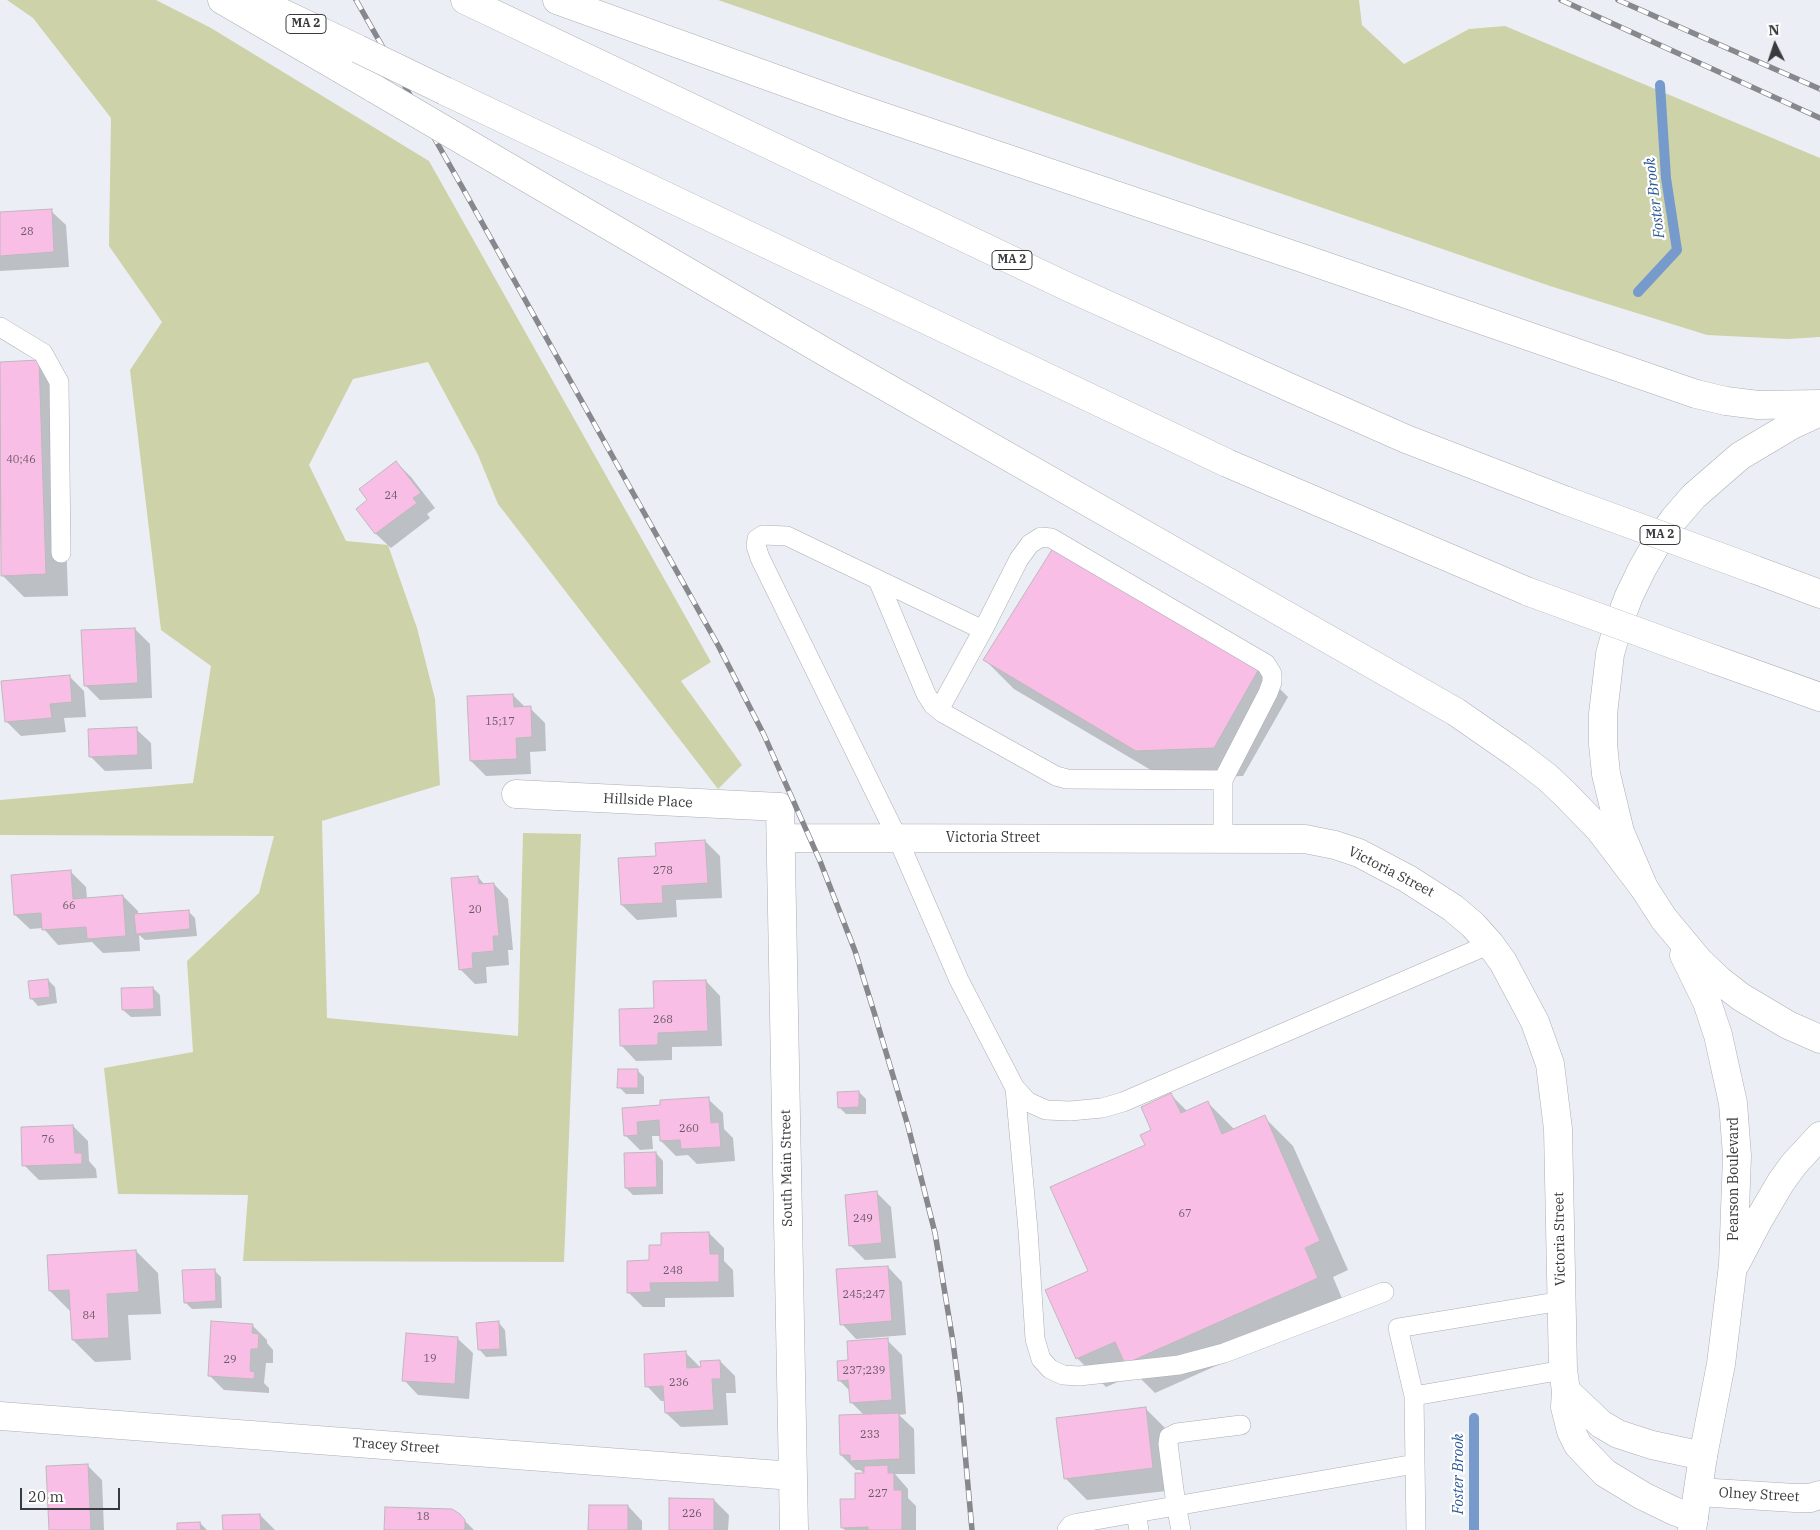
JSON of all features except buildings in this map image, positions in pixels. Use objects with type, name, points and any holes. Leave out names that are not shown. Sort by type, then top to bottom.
[{"type":"main road","points":[[222,0],[854,368],[1456,712],[1518,755],[1547,777],[1565,794],[1600,830],[1644,888],[1664,919],[1699,961],[1719,980],[1741,997],[1788,1025],[1820,1039]]},
{"type":"main road","name":"MA 2","points":[[255,0],[1227,462],[1529,592],[1712,659],[1820,696]]},
{"type":"main road","name":"MA 2","points":[[465,0],[1068,287],[1293,390],[1406,439],[1567,501],[1820,594]]},
{"type":"main road","points":[[557,0],[851,106],[1302,258],[1696,394],[1726,402],[1758,405],[1820,404]]},
{"type":"main road","points":[[1644,888],[1620,832],[1607,781],[1603,744],[1605,684],[1610,654],[1618,625],[1629,596],[1657,543],[1694,496],[1740,456],[1792,425],[1820,412]]},
{"type":"main road","name":"Hillside Place","points":[[516,794],[780,807]]},
{"type":"main road","name":"South Main Street","points":[[780,807],[794,1530]]},
{"type":"main road","name":"Victoria Street","points":[[781,838],[1305,839],[1335,845],[1359,853],[1432,893],[1473,925],[1503,962],[1526,1001],[1544,1043],[1550,1064],[1558,1129],[1564,1381],[1565,1407],[1569,1424],[1578,1445],[1605,1473],[1643,1496],[1674,1511],[1695,1513]]},
{"type":"main road","name":"Pearson Boulevard","points":[[1664,919],[1707,1002],[1718,1035],[1733,1103],[1737,1156],[1731,1273],[1721,1364],[1703,1456],[1695,1513]]},
{"type":"main road","name":"Pearson Boulevard","points":[[1731,1273],[1781,1182],[1794,1164],[1820,1136]]},
{"type":"main road","points":[[1564,1381],[1601,1424],[1618,1434],[1652,1445],[1703,1456]]},
{"type":"main road","name":"Tracey Street","points":[[0,1416],[793,1476]]},
{"type":"main road","name":"Olney Street","points":[[1695,1513],[1795,1498],[1810,1498],[1820,1495]]},
{"type":"lane","points":[[0,327],[43,353],[59,382],[62,553]]},
{"type":"lane","points":[[983,630],[787,536],[763,535],[757,539],[756,546],[760,558],[897,837],[959,980],[1015,1088],[1028,1102],[1046,1110],[1102,1108],[1123,1102],[1490,944]]},
{"type":"lane","points":[[939,710],[1019,559],[1030,544],[1041,537],[1051,538],[1266,664],[1272,674],[1272,682],[1268,693],[1223,780],[1223,839]]},
{"type":"lane","points":[[878,580],[926,694],[939,710],[1043,770],[1067,779],[1223,780]]},
{"type":"lane","points":[[1015,1088],[1028,1230],[1035,1339],[1041,1360],[1050,1369],[1063,1375],[1079,1376],[1179,1365],[1224,1353],[1384,1292]]},
{"type":"lane","points":[[1416,1530],[1414,1396],[1398,1328],[1562,1301]]},
{"type":"lane","points":[[1414,1396],[1564,1381]]},
{"type":"lane","points":[[1181,1530],[1168,1444],[1169,1437],[1176,1433],[1241,1424]]},
{"type":"lane","points":[[1067,1530],[1071,1525],[1078,1523],[1098,1525],[1137,1521],[1176,1505],[1415,1464]]},
{"type":"green space","points":[[7,0],[156,0],[211,28],[429,161],[711,662],[681,681],[742,765],[718,789],[498,504],[478,455],[428,362],[353,379],[309,465],[346,541],[388,545],[417,628],[435,699],[440,785],[322,821],[327,1018],[518,1036],[523,833],[581,834],[564,1262],[243,1261],[248,1195],[118,1194],[104,1068],[193,1052],[187,961],[259,893],[274,836],[0,835],[0,800],[193,783],[211,666],[161,630],[130,370],[162,322],[109,246],[111,118],[33,18]]},
{"type":"green space","points":[[718,0],[1359,0],[1362,25],[1404,64],[1469,29],[1505,26],[1820,158],[1820,337],[1788,339],[1707,335],[1550,286]]},
{"type":"waterway","name":"Foster Brook","points":[[1638,292],[1677,250],[1666,178],[1660,85]]},
{"type":"waterway","name":"Foster Brook","points":[[1474,1418],[1474,1530]]},
{"type":"railway","points":[[356,0],[719,647],[764,735],[820,861],[855,951],[874,1012],[908,1126],[935,1233],[960,1397],[972,1530]]},
{"type":"railway","points":[[1561,0],[1820,118]]},
{"type":"railway","points":[[1618,0],[1820,89]]}]
